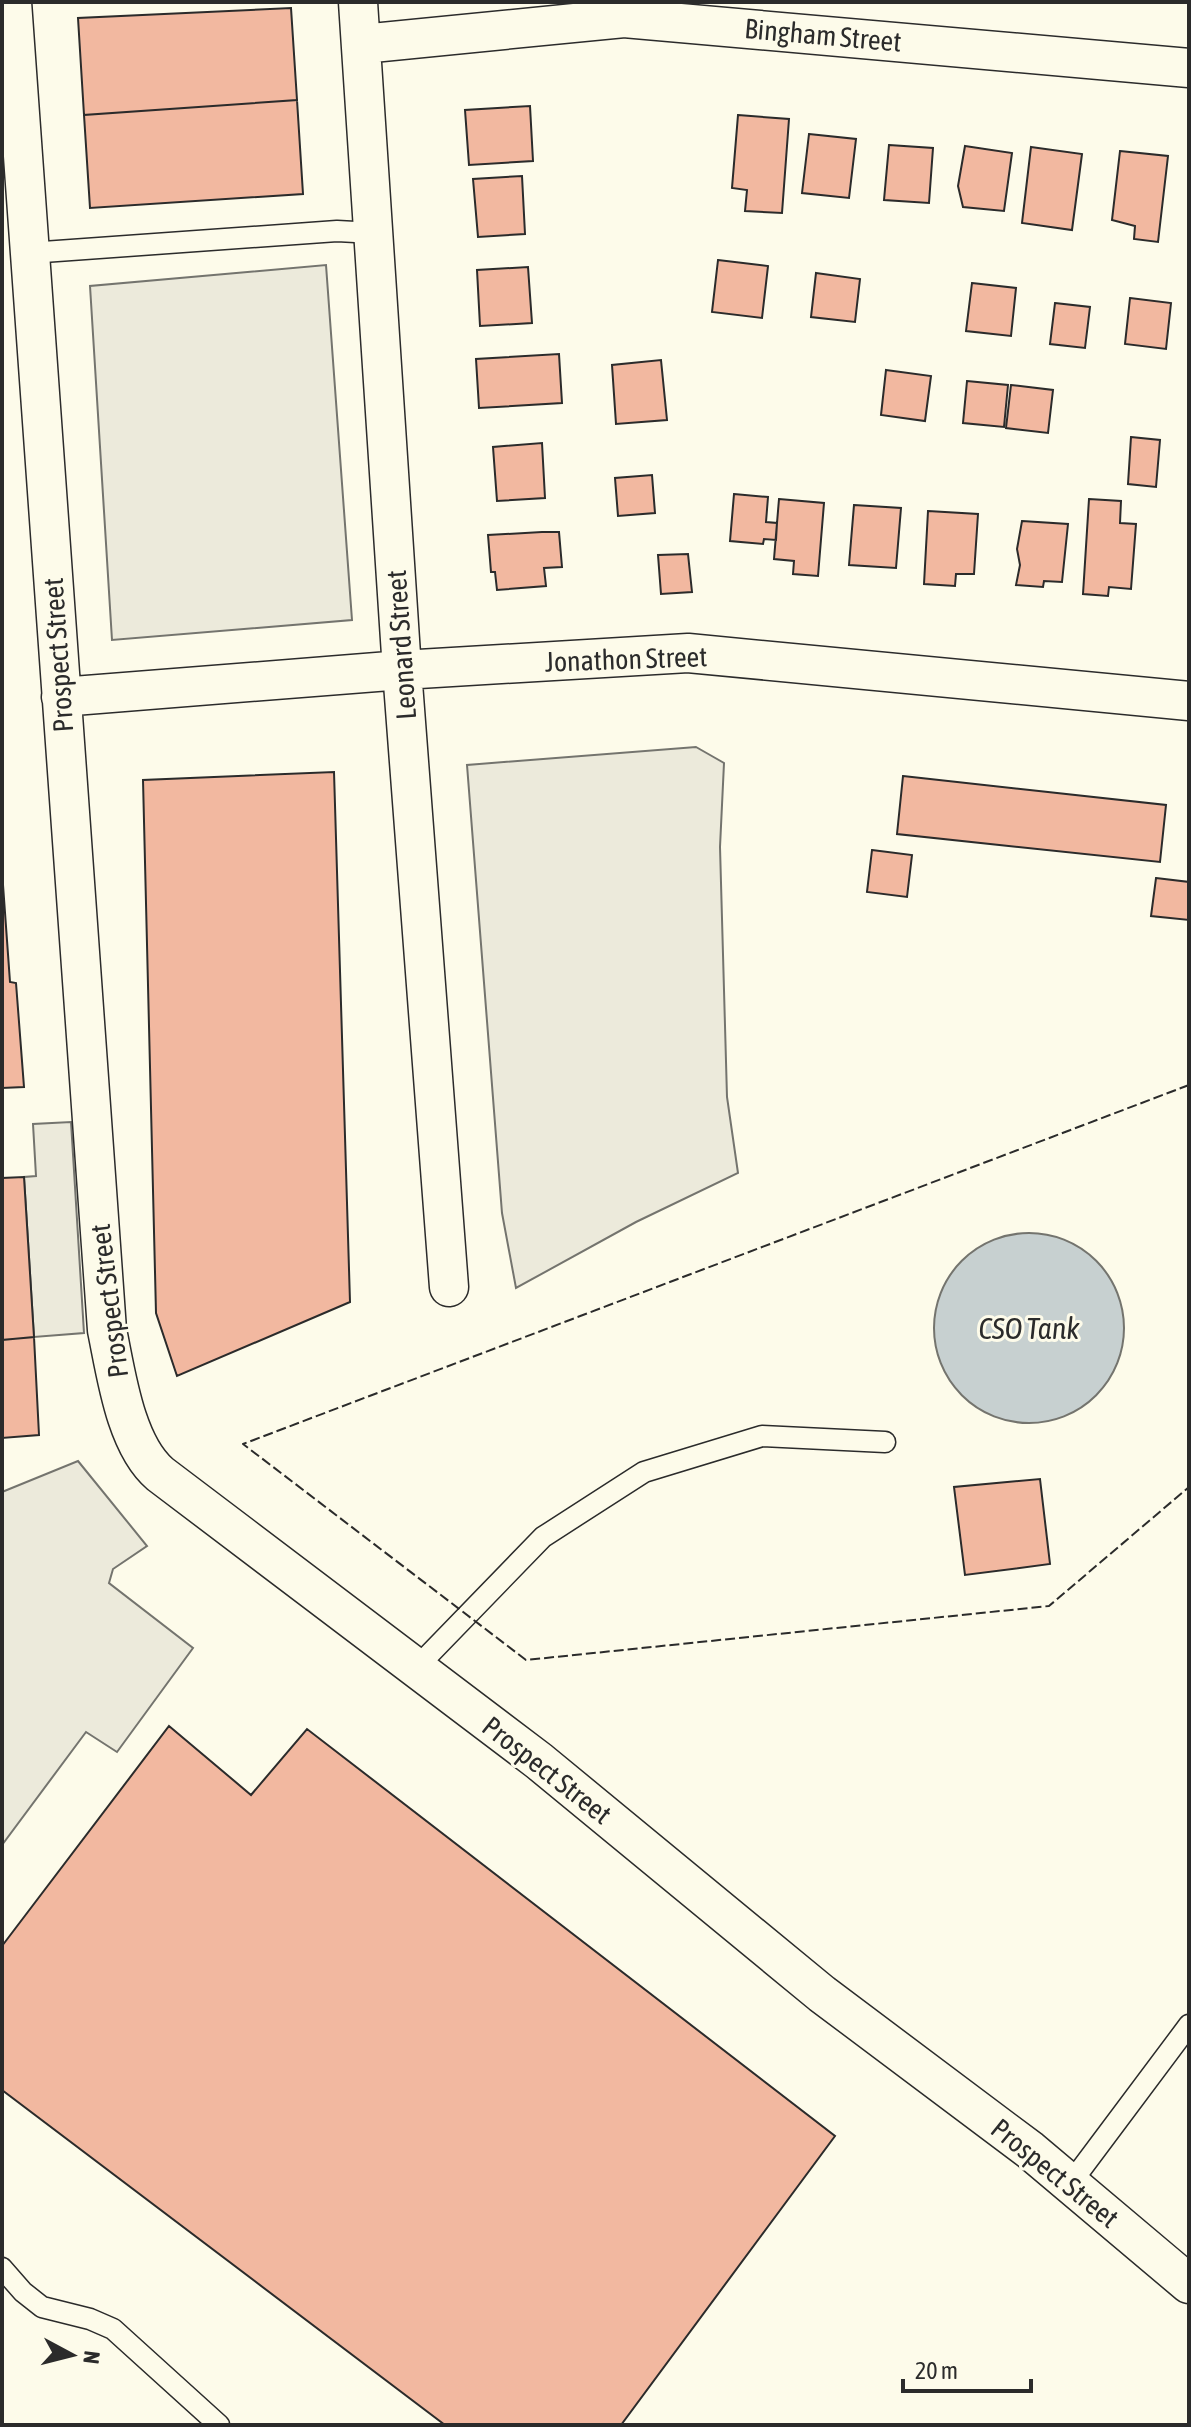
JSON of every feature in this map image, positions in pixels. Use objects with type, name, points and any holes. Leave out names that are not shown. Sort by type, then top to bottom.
[{"type":"street","name":"Prospect Street","points":[[12,2],[107,1330],[124,1413],[138,1443],[155,1471],[539,1761],[822,1994],[1030,2150],[1189,2284]]},
{"type":"street","name":"Leonard Street","points":[[358,2],[402,670],[449,1287]]},
{"type":"street","name":"Bingham Street","points":[[362,44],[665,12],[1189,68]]},
{"type":"street","name":"Jonathon Street","points":[[61,697],[402,670],[688,653],[1189,701]]},
{"type":"lane","points":[[29,253],[337,231],[374,233]]},
{"type":"lane","points":[[416,1668],[543,1537],[644,1472],[762,1436],[885,1442]]},
{"type":"lane","points":[[1070,2184],[1189,2025]]},
{"type":"lane","points":[[2,2268],[23,2292],[42,2307],[90,2319],[113,2329],[219,2425]]},
{"type":"shaded area","points":[[326,265],[352,620],[112,640],[90,286]]},
{"type":"shaded area","points":[[696,747],[724,763],[720,847],[727,1097],[738,1173],[636,1222],[516,1288],[502,1213],[467,765]]},
{"type":"shaded area","points":[[71,1122],[84,1333],[34,1337],[24,1177],[36,1176],[33,1124]]},
{"type":"shaded area","points":[[78,1461],[147,1546],[113,1569],[109,1583],[193,1648],[117,1752],[86,1732],[2,1845],[2,1492]]},
{"type":"water","name":"CSO Tank","points":[[1029,1233],[1065,1240],[1096,1261],[1117,1292],[1124,1328],[1117,1364],[1096,1395],[1065,1416],[1029,1423],[993,1416],[962,1395],[941,1364],[934,1328],[941,1292],[962,1261],[993,1240]]},
{"type":"building","points":[[291,8],[297,100],[84,115],[78,18]]},
{"type":"building","points":[[297,100],[303,194],[90,208],[84,115]]},
{"type":"building","points":[[530,106],[533,161],[469,165],[465,110]]},
{"type":"building","points":[[738,115],[789,119],[782,213],[745,211],[747,190],[732,188]]},
{"type":"building","points":[[809,134],[856,139],[849,198],[802,193]]},
{"type":"building","points":[[889,145],[933,148],[929,203],[884,200]]},
{"type":"building","points":[[965,146],[1012,153],[1004,211],[963,207],[958,186]]},
{"type":"building","points":[[1031,147],[1082,154],[1072,230],[1022,223]]},
{"type":"building","points":[[1120,151],[1168,156],[1158,242],[1134,239],[1135,226],[1112,220]]},
{"type":"building","points":[[522,176],[525,234],[478,237],[473,179]]},
{"type":"building","points":[[718,260],[768,266],[762,318],[712,312]]},
{"type":"building","points":[[528,267],[532,323],[480,326],[477,270]]},
{"type":"building","points":[[816,273],[860,279],[855,322],[811,317]]},
{"type":"building","points":[[972,283],[1016,288],[1011,336],[966,331]]},
{"type":"building","points":[[1130,298],[1171,303],[1166,349],[1125,344]]},
{"type":"building","points":[[1055,303],[1090,307],[1085,348],[1050,344]]},
{"type":"building","points":[[559,354],[562,403],[479,408],[476,359]]},
{"type":"building","points":[[661,360],[667,420],[616,424],[612,365]]},
{"type":"building","points":[[886,370],[931,376],[925,421],[881,415]]},
{"type":"building","points":[[967,381],[1008,385],[1004,427],[963,423]]},
{"type":"building","points":[[1011,385],[1053,390],[1048,433],[1006,428]]},
{"type":"building","points":[[1131,437],[1160,440],[1156,487],[1128,484]]},
{"type":"building","points":[[542,443],[545,498],[497,501],[493,447]]},
{"type":"building","points":[[652,475],[655,513],[618,516],[615,478]]},
{"type":"building","points":[[734,494],[768,497],[766,522],[777,523],[776,540],[764,539],[763,544],[730,541]]},
{"type":"building","points":[[779,499],[824,503],[818,576],[793,574],[794,561],[774,559]]},
{"type":"building","points":[[1089,499],[1121,501],[1120,523],[1136,524],[1131,589],[1109,587],[1108,596],[1083,594]]},
{"type":"building","points":[[854,505],[901,508],[896,568],[849,565]]},
{"type":"building","points":[[928,511],[978,514],[974,574],[956,574],[955,586],[924,584]]},
{"type":"building","points":[[1022,521],[1068,524],[1062,582],[1044,581],[1043,587],[1016,585]]},
{"type":"building","points":[[559,532],[562,567],[544,568],[546,586],[497,590],[495,572],[491,572],[488,535]]},
{"type":"building","points":[[688,554],[692,592],[661,594],[658,555]]},
{"type":"building","points":[[334,772],[350,1302],[177,1376],[156,1313],[143,780]]},
{"type":"building","points":[[903,776],[1166,805],[1160,862],[897,834]]},
{"type":"building","points":[[872,850],[912,855],[907,897],[867,892]]},
{"type":"building","points":[[2,871],[10,982],[16,983],[24,1087],[2,1088]]},
{"type":"building","points":[[1156,878],[1189,882],[1189,920],[1151,916]]},
{"type":"building","points":[[24,1177],[34,1337],[2,1340],[2,1178]]},
{"type":"building","points":[[34,1337],[39,1435],[2,1438],[2,1340]]},
{"type":"building","points":[[1040,1479],[1050,1564],[965,1575],[954,1487]]},
{"type":"building","points":[[169,1726],[251,1795],[307,1729],[835,2136],[621,2425],[445,2425],[2,2090],[2,1946]]},
{"type":"fence","points":[[1189,1085],[243,1444],[526,1660],[1049,1606],[1189,1487]]}]
